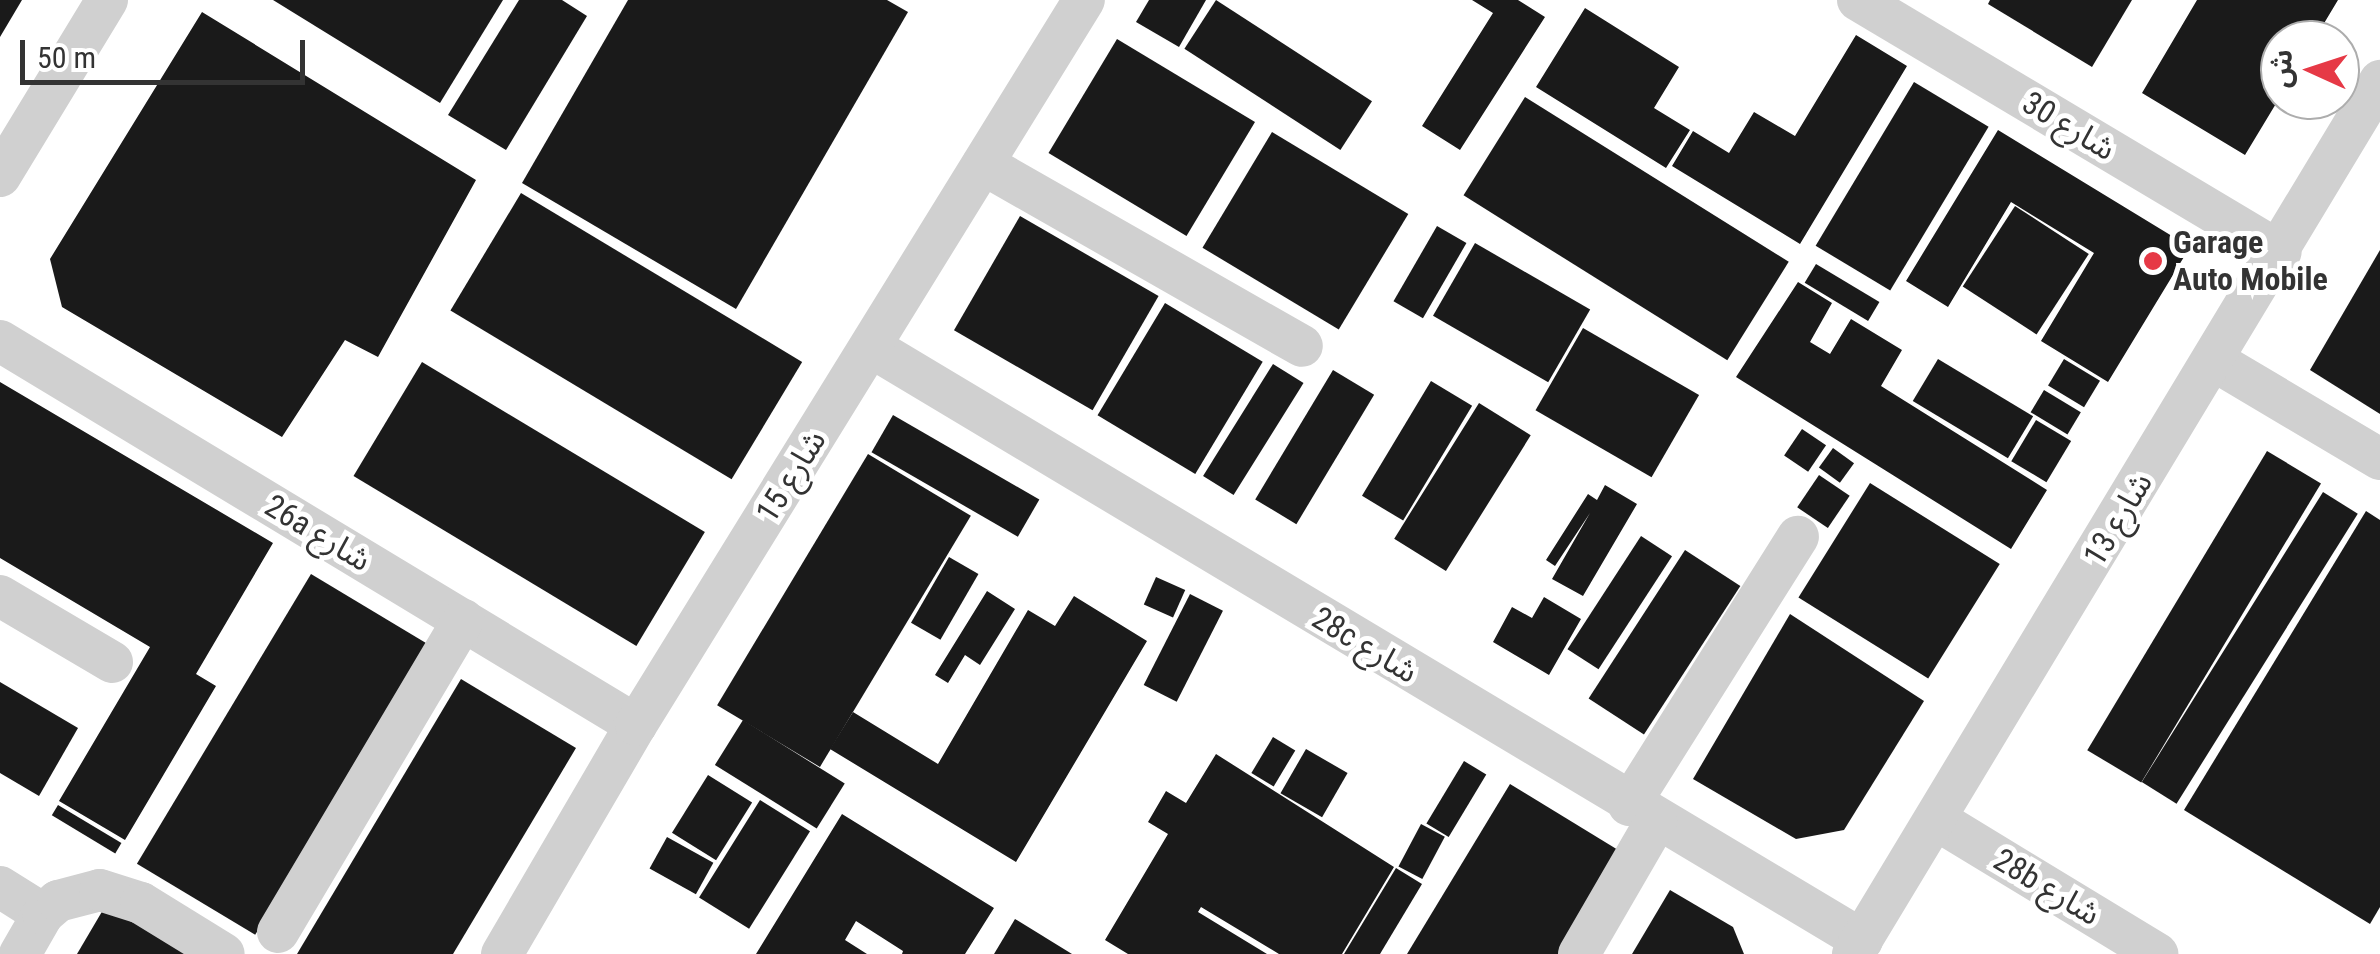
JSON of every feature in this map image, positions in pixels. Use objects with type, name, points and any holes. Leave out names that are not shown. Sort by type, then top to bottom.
[{"type":"street","points":[[0,176],[106,0]]},
{"type":"street","name":"شارع 15","points":[[502,954],[636,724],[1084,0]]},
{"type":"street","name":"شارع 30","points":[[1858,0],[2280,252]]},
{"type":"street","name":"شارع 13","points":[[1858,947],[2380,82]]},
{"type":"street","points":[[983,164],[1302,346]]},
{"type":"street","name":"26a شارع","points":[[0,341],[636,724]]},
{"type":"street","name":"28c شارع","points":[[870,347],[1858,947]]},
{"type":"street","points":[[2214,360],[2380,459]]},
{"type":"street","points":[[1579,954],[1642,813],[1798,537]]},
{"type":"street","points":[[0,596],[112,662]]},
{"type":"street","points":[[278,932],[463,620]]},
{"type":"street","name":"28b شارع","points":[[1937,820],[2157,954]]},
{"type":"street","points":[[0,887],[43,914]]},
{"type":"street","points":[[20,954],[43,914],[58,901],[78,893],[122,894],[224,954]]},
{"type":"building","points":[[0,0],[22,0],[0,37]]},
{"type":"building","points":[[273,0],[503,0],[440,103]]},
{"type":"building","points":[[519,0],[562,0],[587,16],[506,150],[448,115]]},
{"type":"building","points":[[628,0],[887,0],[908,12],[736,309],[522,183]]},
{"type":"building","points":[[1149,0],[1206,0],[1179,47],[1136,22]]},
{"type":"building","points":[[1216,0],[1372,101],[1340,150],[1184,49]]},
{"type":"building","points":[[1472,0],[1518,0],[1545,17],[1460,150],[1422,126],[1493,13]]},
{"type":"building","points":[[1990,0],[2132,0],[2092,67],[1988,4]]},
{"type":"building","points":[[2197,0],[2338,0],[2326,20],[2260,20],[2260,120],[2266,120],[2245,155],[2142,93]]},
{"type":"building","points":[[1585,8],[1679,67],[1654,108],[1690,130],[1666,168],[1536,87]]},
{"type":"building","points":[[202,12],[476,180],[378,357],[345,340],[282,437],[62,307],[50,259]]},
{"type":"building","points":[[1856,35],[1907,66],[1800,244],[1672,166],[1693,131],[1729,153],[1754,112],[1795,136]]},
{"type":"building","points":[[1117,39],[1255,122],[1187,236],[1048,153]]},
{"type":"building","points":[[1914,82],[1989,127],[1890,291],[1816,246]]},
{"type":"building","points":[[1525,97],[1789,262],[1727,360],[1464,195]]},
{"type":"building","points":[[1998,130],[2190,247],[2108,382],[2041,341],[2094,253],[2011,202],[1948,307],[1906,281]]},
{"type":"building","points":[[1272,132],[1408,214],[1339,330],[1202,248]]},
{"type":"building","points":[[521,193],[802,362],[732,479],[450,310]]},
{"type":"building","points":[[2015,206],[2089,254],[2037,334],[1963,287]]},
{"type":"building","points":[[1020,216],[1159,296],[1093,410],[954,330]]},
{"type":"building","points":[[1437,226],[1466,243],[1423,318],[1394,301]]},
{"type":"building","points":[[1475,243],[1590,310],[1548,382],[1433,316]]},
{"type":"building","points":[[2380,250],[2380,414],[2310,370]]},
{"type":"building","points":[[1816,264],[1879,302],[1868,321],[1805,283]]},
{"type":"building","points":[[1798,282],[1832,303],[1810,342],[1830,354],[1851,319],[1902,350],[1881,386],[2047,490],[2011,549],[1736,377]]},
{"type":"building","points":[[1165,303],[1263,362],[1195,474],[1098,415]]},
{"type":"building","points":[[1583,328],[1699,395],[1652,477],[1536,410]]},
{"type":"building","points":[[1938,359],[2033,416],[2008,458],[1913,401]]},
{"type":"building","points":[[2064,359],[2100,381],[2084,407],[2048,386]]},
{"type":"building","points":[[422,362],[705,532],[636,646],[353,476]]},
{"type":"building","points":[[1273,364],[1304,383],[1234,495],[1203,476]]},
{"type":"building","points":[[1333,370],[1374,395],[1296,524],[1255,499]]},
{"type":"building","points":[[1431,381],[1472,406],[1403,521],[1362,496]]},
{"type":"building","points":[[0,382],[273,543],[196,674],[216,686],[125,840],[59,801],[150,647],[0,558]]},
{"type":"building","points":[[2044,390],[2081,412],[2067,434],[2031,412]]},
{"type":"building","points":[[1479,403],[1531,435],[1446,571],[1394,539]]},
{"type":"building","points":[[893,415],[1039,500],[1018,537],[872,452]]},
{"type":"building","points":[[2036,420],[2071,441],[2046,482],[2011,461]]},
{"type":"building","points":[[1802,429],[1826,445],[1808,472],[1784,456]]},
{"type":"building","points":[[1833,448],[1854,463],[1840,483],[1819,467]]},
{"type":"building","points":[[2267,451],[2321,483],[2141,783],[2087,750]]},
{"type":"building","points":[[868,454],[971,516],[820,767],[717,705]]},
{"type":"building","points":[[1819,475],[1850,496],[1828,528],[1797,507]]},
{"type":"building","points":[[1870,483],[2000,564],[1928,679],[1798,597]]},
{"type":"building","points":[[1605,485],[1637,504],[1583,596],[1552,579],[1590,513],[1555,566],[1546,560],[1588,494],[1597,500]]},
{"type":"building","points":[[2323,492],[2358,514],[2177,804],[2142,782]]},
{"type":"building","points":[[2366,511],[2380,520],[2380,907],[2370,924],[2184,810]]},
{"type":"building","points":[[1641,536],[1672,556],[1599,669],[1567,649]]},
{"type":"building","points":[[1685,550],[1740,586],[1644,734],[1589,698]]},
{"type":"building","points":[[949,557],[978,574],[940,640],[911,623]]},
{"type":"building","points":[[311,574],[429,645],[255,935],[137,864]]},
{"type":"building","points":[[1156,577],[1185,590],[1173,617],[1144,604]]},
{"type":"building","points":[[987,591],[1015,609],[980,665],[965,655],[948,683],[935,675]]},
{"type":"building","points":[[1190,594],[1223,611],[1177,702],[1144,685]]},
{"type":"building","points":[[1074,596],[1147,641],[1016,862],[830,749],[853,712],[938,764],[1028,610],[1055,626]]},
{"type":"building","points":[[1544,597],[1581,619],[1549,675],[1493,642],[1512,607],[1532,618]]},
{"type":"building","points":[[1790,614],[1924,701],[1844,830],[1796,839],[1693,779]]},
{"type":"building","points":[[461,679],[576,748],[453,954],[297,954]]},
{"type":"building","points":[[0,682],[78,728],[39,796],[0,773]]},
{"type":"building","points":[[743,720],[845,784],[817,829],[715,765]]},
{"type":"building","points":[[1273,737],[1295,750],[1274,786],[1251,773]]},
{"type":"building","points":[[1306,749],[1348,773],[1322,817],[1280,793]]},
{"type":"building","points":[[1216,754],[1394,867],[1342,954],[1279,954],[1201,907],[1198,912],[1267,954],[1128,954],[1105,940],[1168,834],[1148,822],[1166,791],[1186,803]]},
{"type":"building","points":[[1464,761],[1486,774],[1449,837],[1426,824]]},
{"type":"building","points":[[708,775],[752,803],[716,860],[672,833]]},
{"type":"building","points":[[1510,784],[1623,853],[1562,954],[1407,954]]},
{"type":"building","points":[[760,800],[810,831],[749,929],[699,898]]},
{"type":"building","points":[[58,805],[121,843],[115,853],[52,815]]},
{"type":"building","points":[[842,814],[994,908],[965,954],[902,954],[903,951],[856,921],[845,940],[867,954],[756,954]]},
{"type":"building","points":[[1421,824],[1445,837],[1422,879],[1398,866]]},
{"type":"building","points":[[667,837],[713,863],[696,894],[650,868]]},
{"type":"building","points":[[1396,868],[1422,884],[1380,954],[1344,954]]},
{"type":"building","points":[[1670,890],[1733,927],[1744,954],[1632,954]]},
{"type":"building","points":[[110,898],[202,954],[77,954]]},
{"type":"building","points":[[1015,919],[1072,954],[994,954]]},
{"type":"place","name":"Garage Auto Mobile","points":[[2153,261]]}]
